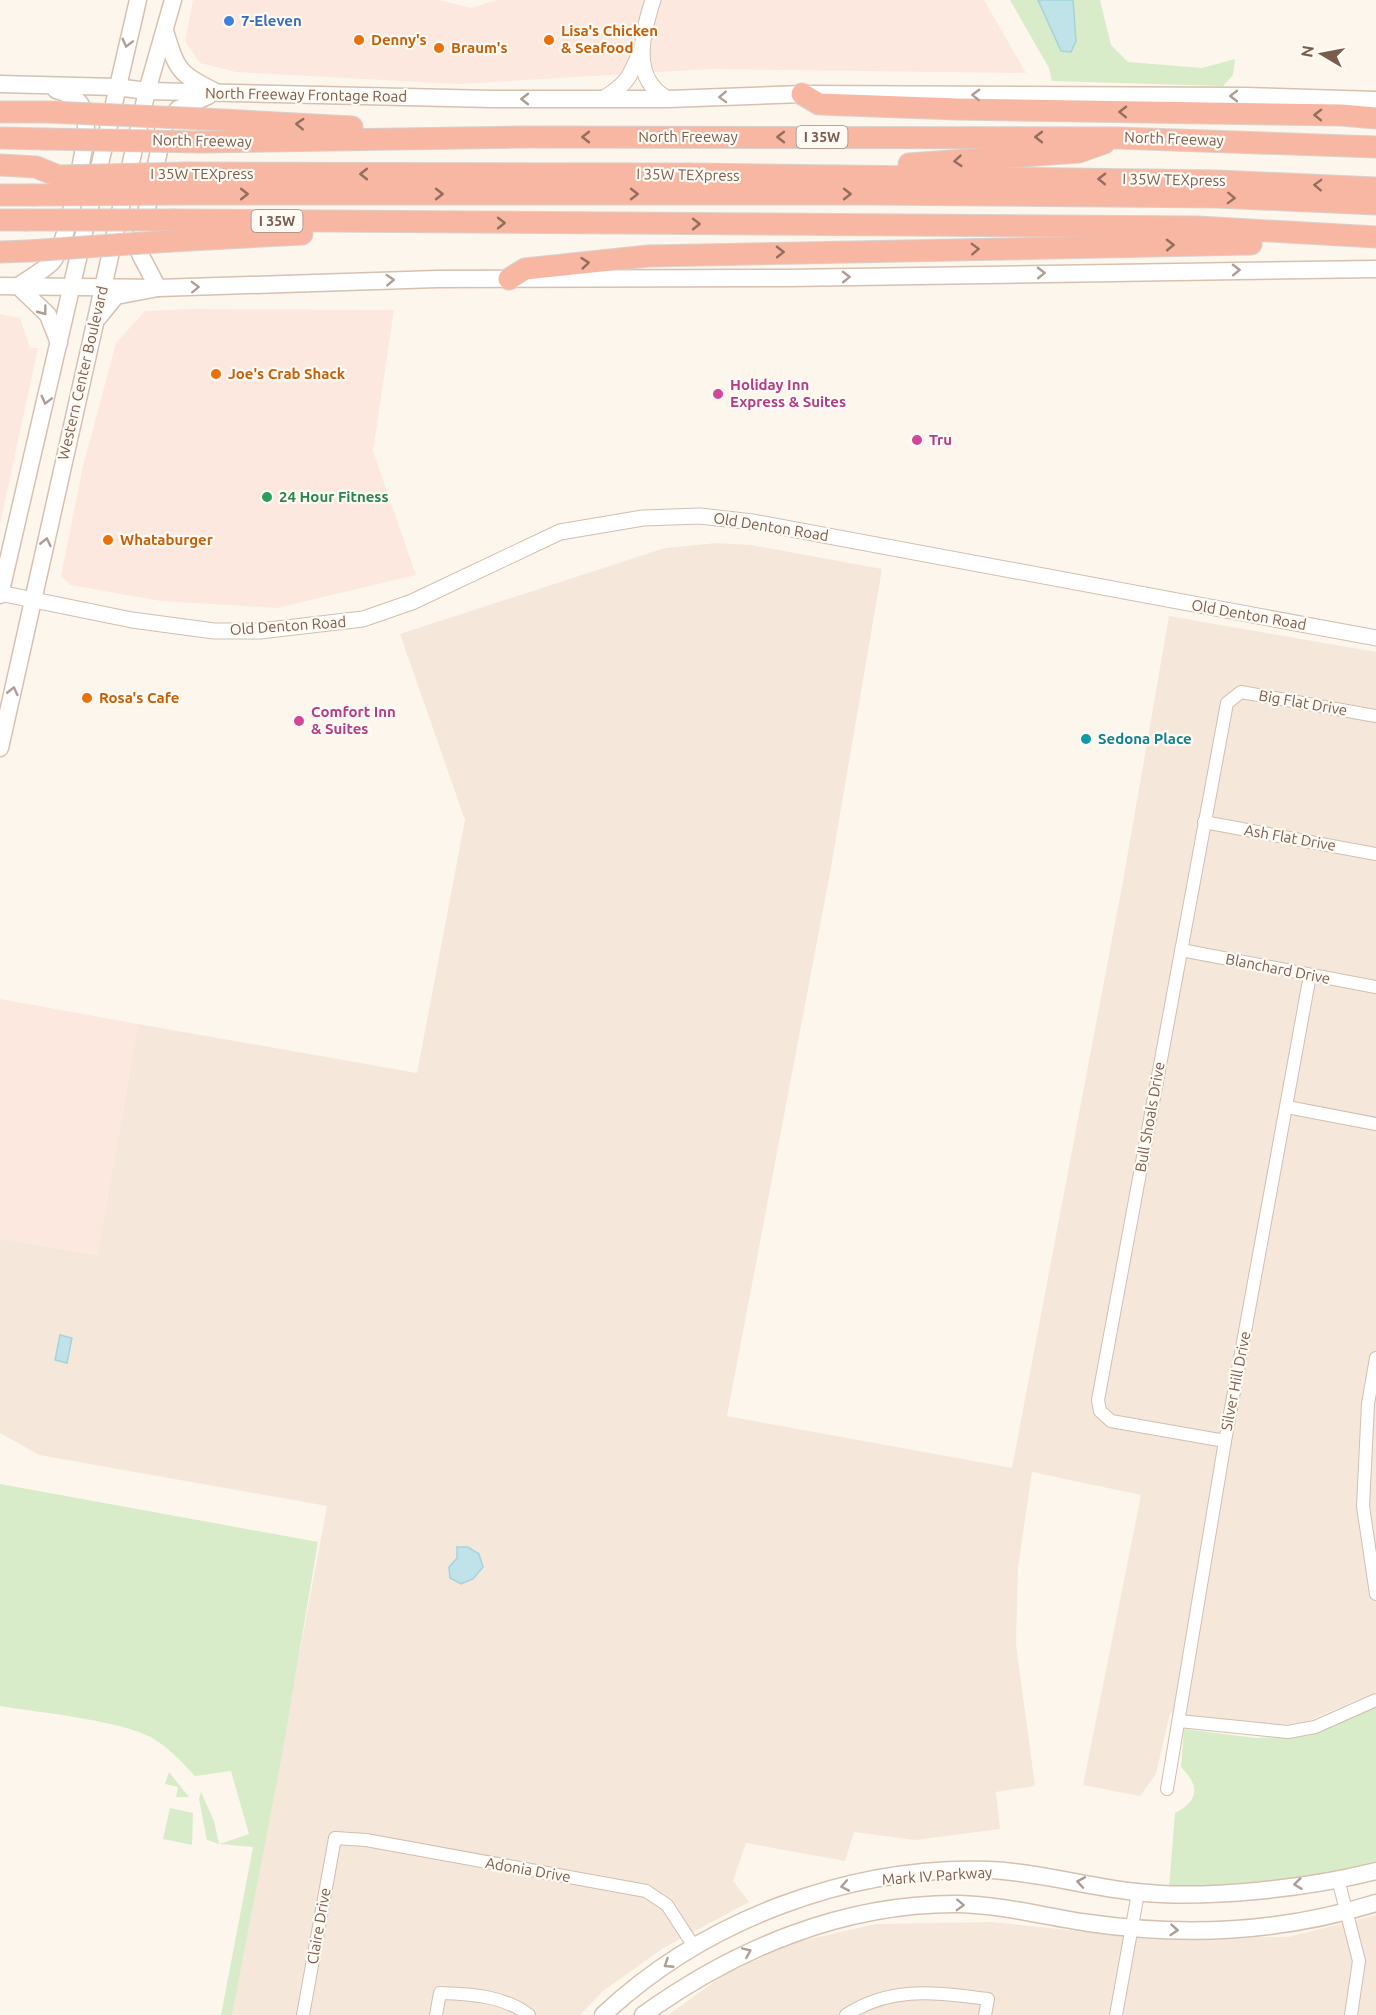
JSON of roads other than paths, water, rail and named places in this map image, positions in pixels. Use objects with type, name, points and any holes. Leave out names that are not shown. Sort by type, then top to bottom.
[{"type":"highway","points":[[802,94],[819,104],[957,110],[1341,115],[1376,118]]},
{"type":"highway","points":[[0,112],[49,112],[346,127],[489,127],[525,137]]},
{"type":"highway","name":"North Freeway","points":[[0,138],[200,142],[525,137],[1118,138],[1376,147]]},
{"type":"highway","points":[[691,174],[938,163],[1079,152],[1118,138]]},
{"type":"highway","points":[[0,165],[36,167],[58,176]]},
{"type":"highway","name":"I 35W TEXpress","points":[[0,176],[188,173],[691,174],[1217,181],[1376,188]]},
{"type":"highway","name":"I 35W TEXpress","points":[[0,195],[903,194],[1218,197],[1376,204]]},
{"type":"highway","name":"I 35W","points":[[0,220],[1198,228],[1376,237]]},
{"type":"highway","points":[[0,252],[354,231],[380,222]]},
{"type":"highway","points":[[509,279],[525,269],[659,256],[1238,243],[1376,248]]},
{"type":"main road","name":"Western Center Boulevard","points":[[0,593],[74,285],[116,87],[138,0]]},
{"type":"main road","name":"Western Center Boulevard","points":[[0,748],[147,91],[173,0]]},
{"type":"main road","points":[[165,30],[175,61],[188,78],[217,92]]},
{"type":"main road","points":[[0,84],[116,87],[147,91]]},
{"type":"main road","points":[[18,286],[52,262],[57,253],[64,234],[87,137],[84,112],[73,95],[33,84]]},
{"type":"main road","name":"North Freeway Frontage Road","points":[[147,91],[465,98],[604,98]]},
{"type":"main road","points":[[158,288],[140,254],[140,243],[164,126],[178,109],[217,92]]},
{"type":"main road","points":[[604,98],[668,99],[802,94],[1244,96],[1376,100]]},
{"type":"main road","points":[[0,286],[74,285],[158,288],[509,279],[776,278],[1376,269]]},
{"type":"main road","points":[[18,286],[48,315],[59,343]]},
{"type":"main road","points":[[94,327],[103,310],[116,296],[158,288]]},
{"type":"main road","name":"Mark IV Parkway","points":[[603,2015],[650,1976],[695,1948],[756,1916],[828,1889],[898,1875],[989,1870],[1138,1893],[1216,1894],[1338,1879],[1376,1871]]},
{"type":"main road","name":"Mark IV Parkway","points":[[644,2015],[679,1989],[740,1955],[825,1921],[897,1908],[960,1904],[1132,1927],[1198,1932],[1294,1924],[1376,1903]]},
{"type":"street","points":[[604,98],[621,88],[630,77],[642,48],[653,0]]},
{"type":"street","points":[[642,48],[642,69],[646,81],[657,93],[668,99]]},
{"type":"street","name":"Old Denton Road","points":[[0,593],[132,620],[214,631],[260,631],[363,619],[412,602],[560,532],[644,518],[700,516],[753,522],[1376,638]]},
{"type":"street","name":"Big Flat Drive","points":[[1231,697],[1241,692],[1376,716]]},
{"type":"street","name":"Bull Shoals Drive","points":[[1225,1442],[1111,1421],[1103,1415],[1098,1406],[1204,822],[1227,703],[1231,697]]},
{"type":"street","name":"Ash Flat Drive","points":[[1204,822],[1376,854]]},
{"type":"street","name":"Blanchard Drive","points":[[1181,950],[1376,987]]},
{"type":"street","name":"Silver Hill Drive","points":[[1167,1789],[1225,1442],[1310,975]]},
{"type":"street","points":[[1287,1107],[1376,1124]]},
{"type":"street","points":[[1376,1358],[1368,1404],[1363,1506],[1376,1594]]},
{"type":"street","points":[[1179,1721],[1288,1731],[1315,1727],[1376,1700]]},
{"type":"street","name":"Adonia Drive","points":[[335,1838],[366,1840],[646,1891],[668,1905],[695,1948]]},
{"type":"street","name":"Claire Drive","points":[[303,2015],[335,1838]]},
{"type":"street","points":[[1338,1879],[1359,1961],[1351,2015]]},
{"type":"street","points":[[1116,2015],[1138,1893]]},
{"type":"street","points":[[846,2015],[868,2001],[923,1991],[988,1999],[985,2015]]},
{"type":"street","points":[[436,2015],[440,1993],[490,1998],[514,2004],[529,2015]]},
{"type":"water","points":[[1038,0],[1073,0],[1076,41],[1071,52],[1061,51]]},
{"type":"water","points":[[60,1335],[72,1338],[67,1363],[55,1360]]},
{"type":"water","points":[[457,1547],[468,1547],[479,1554],[483,1567],[473,1579],[461,1584],[450,1578],[449,1567],[457,1558]]},
{"type":"place","name":"7-Eleven","points":[[229,21]]},
{"type":"place","name":"Denny's","points":[[359,40]]},
{"type":"place","name":"Lisa's Chicken & Seafood","points":[[549,40]]},
{"type":"place","name":"Braum's","points":[[439,48]]},
{"type":"place","name":"Joe's Crab Shack","points":[[216,374]]},
{"type":"place","name":"Holiday Inn Express & Suites","points":[[718,394]]},
{"type":"place","name":"Tru","points":[[917,440]]},
{"type":"place","name":"24 Hour Fitness","points":[[267,497]]},
{"type":"place","name":"Whataburger","points":[[108,540]]},
{"type":"place","name":"Rosa's Cafe","points":[[87,698]]},
{"type":"place","name":"Comfort Inn & Suites","points":[[299,721]]},
{"type":"place","name":"Sedona Place","points":[[1086,739]]}]
